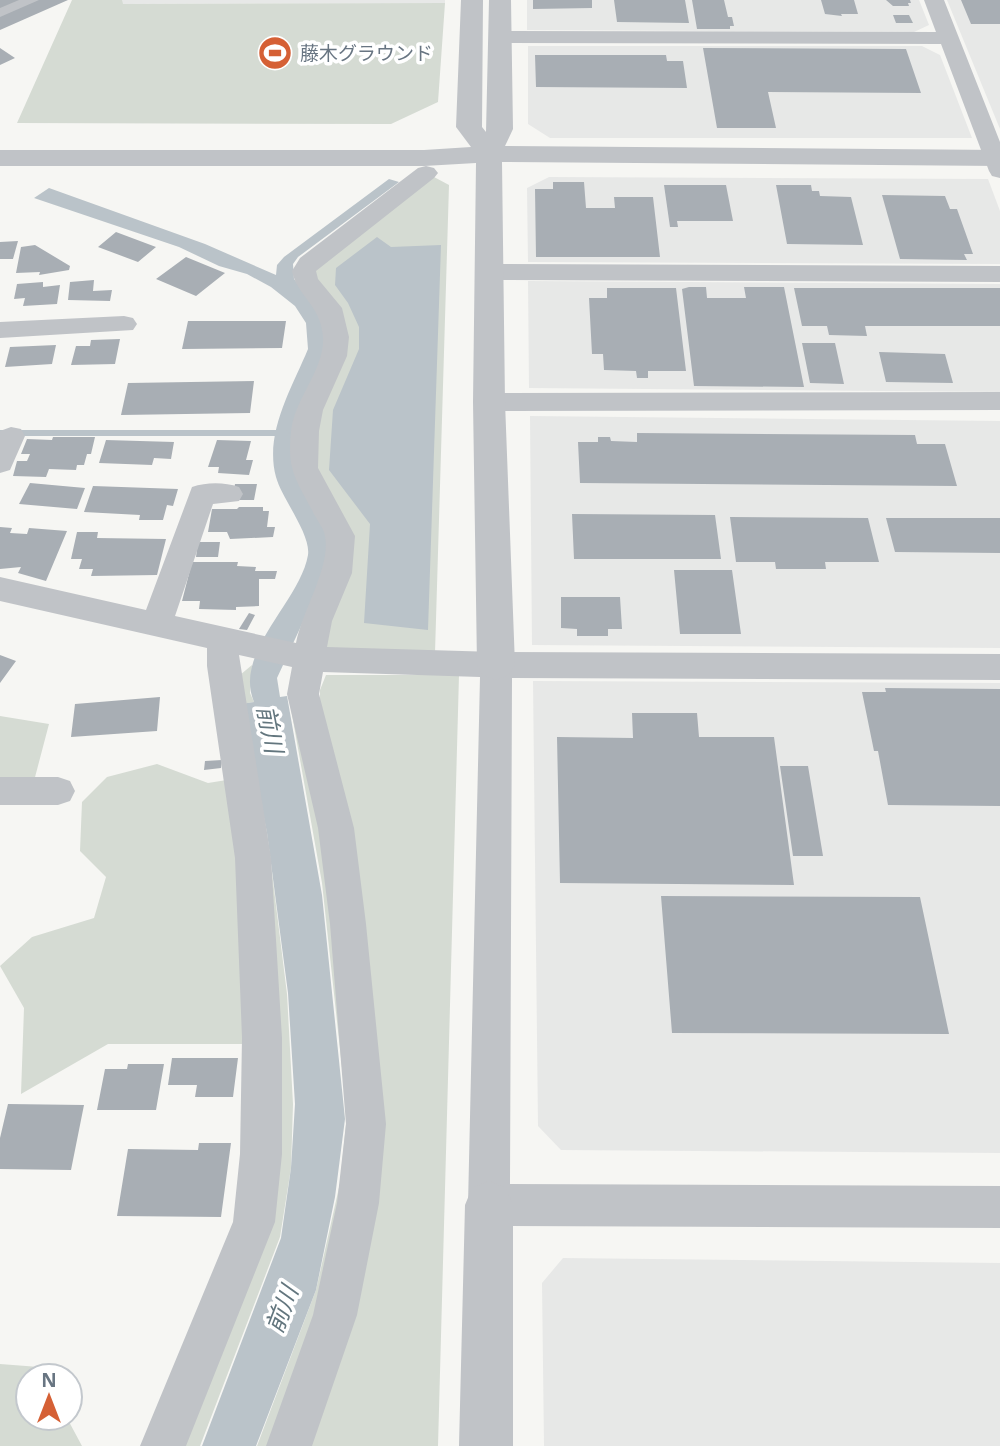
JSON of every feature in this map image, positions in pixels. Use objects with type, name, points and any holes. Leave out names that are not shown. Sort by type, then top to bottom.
[{"type":"street","points":[[0,13],[32,0]]},
{"type":"street","points":[[472,0],[469,127],[489,154]]},
{"type":"street","points":[[486,1446],[496,665],[489,402],[489,154],[500,129],[500,0]]},
{"type":"street","points":[[0,158],[424,159],[489,154],[998,162],[934,0]]},
{"type":"street","points":[[500,37],[950,38]]},
{"type":"street","points":[[0,139],[429,142],[489,154]]},
{"type":"street","points":[[289,1446],[335,1315],[358,1203],[366,1124],[348,923],[336,828],[303,694],[300,658],[337,573],[340,537],[304,468],[305,431],[309,410],[334,356],[336,337],[329,309],[306,281],[304,271],[309,263],[426,173]]},
{"type":"street","points":[[489,272],[1000,274]]},
{"type":"street","points":[[0,330],[124,324]]},
{"type":"street","points":[[489,402],[1000,401]]},
{"type":"street","points":[[0,463],[10,436]]},
{"type":"street","points":[[156,625],[202,494],[229,494]]},
{"type":"street","points":[[0,589],[300,658],[496,665],[1000,667]]},
{"type":"street","points":[[163,1446],[254,1222],[261,1154],[262,1038],[253,858],[223,666],[240,645]]},
{"type":"street","points":[[0,791],[58,791]]},
{"type":"street","points":[[489,1205],[1000,1207]]},
{"type":"shaded area","name":"藤木グラウンド","points":[[72,0],[122,0],[123,4],[445,3],[438,102],[391,124],[17,123]]},
{"type":"shaded area","points":[[122,0],[445,0],[445,3],[122,4]]},
{"type":"shaded area","points":[[527,0],[919,0],[929,25],[914,32],[527,30]]},
{"type":"shaded area","points":[[947,0],[1000,0],[1000,129]]},
{"type":"shaded area","points":[[528,46],[922,46],[940,55],[972,138],[550,138],[528,124]]},
{"type":"shaded area","points":[[434,177],[449,185],[435,653],[327,651],[316,471],[316,265]]},
{"type":"shaded area","points":[[549,177],[988,179],[1000,211],[1000,264],[528,262],[527,188]]},
{"type":"shaded area","points":[[528,281],[1000,284],[1000,392],[529,388]]},
{"type":"shaded area","points":[[530,416],[1000,421],[1000,648],[532,645]]},
{"type":"shaded area","points":[[252,665],[250,693],[254,702],[241,704],[267,833],[287,994],[293,1104],[291,1168],[280,1237],[200,1446],[185,1446],[269,1234],[275,1164],[276,1025],[265,861],[237,700],[240,675]]},
{"type":"shaded area","points":[[326,675],[459,675],[438,1446],[308,1446],[370,1241],[320,708],[320,690]]},
{"type":"shaded area","points":[[533,681],[1000,683],[1000,1153],[561,1150],[538,1126]]},
{"type":"shaded area","points":[[289,698],[319,811],[352,1115],[322,1305],[272,1446],[257,1446],[316,1290],[340,1183],[347,1114],[322,883]]},
{"type":"shaded area","points":[[0,716],[49,724],[34,781],[0,777]]},
{"type":"shaded area","points":[[157,764],[208,783],[233,779],[251,1044],[108,1044],[21,1094],[24,1008],[0,966],[32,937],[94,918],[106,877],[80,851],[82,802],[107,777]]},
{"type":"shaded area","points":[[563,1258],[1000,1263],[1000,1446],[544,1446],[542,1283]]},
{"type":"shaded area","points":[[0,1364],[14,1365],[14,1432],[74,1432],[82,1446],[0,1446]]},
{"type":"water","name":"前川","points":[[389,179],[399,182],[298,257],[293,264],[294,279],[320,310],[326,352],[299,414],[330,538],[321,583],[277,678],[280,697],[287,696],[322,895],[345,1119],[335,1197],[316,1290],[256,1446],[202,1446],[281,1238],[291,1168],[295,1104],[288,993],[267,833],[241,704],[254,702],[250,683],[252,665],[270,627],[303,573],[308,555],[305,537],[279,486],[273,460],[281,411],[308,349],[306,323],[295,306],[271,287],[247,274],[219,266],[179,247],[34,198],[49,188],[205,244],[276,275],[277,265],[284,257]]},
{"type":"water","points":[[377,237],[391,247],[441,245],[428,630],[364,623],[370,524],[329,470],[333,410],[359,349],[359,327],[348,303],[335,285],[336,268]]},
{"type":"building","points":[[0,0],[68,0],[0,30]]},
{"type":"building","points":[[533,0],[592,0],[592,8],[533,9]]},
{"type":"building","points":[[614,0],[685,0],[689,23],[617,22]]},
{"type":"building","points":[[692,0],[724,0],[728,17],[732,17],[734,26],[730,26],[730,29],[697,29]]},
{"type":"building","points":[[821,0],[854,0],[858,14],[825,14]]},
{"type":"building","points":[[886,0],[910,0],[911,3],[908,3],[909,6],[893,6]]},
{"type":"building","points":[[961,0],[1000,0],[1000,24],[971,24]]},
{"type":"building","points":[[893,15],[909,15],[913,23],[896,23]]},
{"type":"building","points":[[0,48],[15,58],[0,65]]},
{"type":"building","points":[[703,48],[906,49],[921,93],[768,92],[776,128],[717,128]]},
{"type":"building","points":[[535,55],[666,55],[667,61],[683,61],[687,88],[536,87]]},
{"type":"building","points":[[553,182],[584,182],[586,208],[615,208],[614,197],[653,197],[660,257],[536,257],[535,189],[553,189]]},
{"type":"building","points":[[664,185],[726,185],[733,221],[677,221],[678,227],[670,227]]},
{"type":"building","points":[[776,185],[811,185],[812,191],[819,191],[820,196],[851,197],[863,245],[787,244]]},
{"type":"building","points":[[882,195],[945,196],[950,209],[957,209],[973,254],[964,254],[967,260],[900,259]]},
{"type":"building","points":[[116,232],[156,247],[138,262],[98,247]]},
{"type":"building","points":[[18,241],[13,259],[0,259],[0,242]]},
{"type":"building","points":[[35,245],[70,266],[69,270],[39,275],[40,272],[16,273],[21,247]]},
{"type":"building","points":[[186,257],[225,273],[196,296],[156,279]]},
{"type":"building","points":[[94,280],[93,291],[112,290],[110,301],[68,300],[70,282]]},
{"type":"building","points":[[43,282],[43,287],[60,285],[57,304],[23,306],[25,298],[14,299],[17,284]]},
{"type":"building","points":[[706,287],[707,298],[746,298],[744,287],[784,287],[804,387],[694,386],[682,289]]},
{"type":"building","points":[[607,288],[676,288],[686,371],[648,371],[648,378],[637,378],[636,371],[604,370],[603,354],[592,354],[589,298],[607,298]]},
{"type":"building","points":[[794,288],[1000,288],[1000,326],[865,326],[867,336],[829,335],[827,326],[802,326]]},
{"type":"building","points":[[188,321],[286,321],[282,348],[182,349]]},
{"type":"building","points":[[120,339],[115,364],[71,365],[76,346],[90,346],[91,340]]},
{"type":"building","points":[[802,343],[835,343],[844,384],[810,383]]},
{"type":"building","points":[[56,345],[52,364],[5,367],[10,347]]},
{"type":"building","points":[[879,352],[945,354],[953,383],[886,382]]},
{"type":"building","points":[[254,381],[250,413],[121,415],[128,383]]},
{"type":"building","points":[[637,433],[915,435],[917,444],[945,444],[957,486],[580,483],[578,442],[598,442],[598,437],[610,437],[611,441],[637,442]]},
{"type":"building","points":[[53,437],[95,437],[91,454],[87,454],[84,465],[77,465],[76,470],[49,469],[46,477],[13,476],[17,461],[27,461],[30,454],[21,454],[27,439],[52,440]]},
{"type":"building","points":[[106,440],[174,442],[171,459],[154,458],[152,465],[99,463]]},
{"type":"building","points":[[217,440],[251,441],[246,460],[253,460],[249,475],[218,473],[219,467],[208,467]]},
{"type":"building","points":[[30,483],[85,488],[77,509],[19,504]]},
{"type":"building","points":[[235,484],[257,484],[254,500],[232,500]]},
{"type":"building","points":[[93,486],[178,489],[173,506],[167,505],[163,520],[139,520],[140,515],[84,512]]},
{"type":"building","points":[[263,507],[263,511],[269,511],[267,527],[275,527],[273,537],[230,539],[227,532],[208,532],[212,509]]},
{"type":"building","points":[[572,514],[715,515],[721,559],[574,559]]},
{"type":"building","points":[[730,517],[868,518],[879,562],[825,562],[826,569],[776,569],[775,562],[736,562]]},
{"type":"building","points":[[886,518],[1000,518],[1000,553],[895,552]]},
{"type":"building","points":[[0,527],[12,528],[10,533],[27,534],[29,528],[67,531],[46,581],[18,573],[21,567],[0,569]]},
{"type":"building","points":[[77,532],[98,532],[97,538],[166,539],[157,575],[91,576],[93,569],[79,569],[82,559],[71,559]]},
{"type":"building","points":[[198,542],[220,542],[218,557],[196,557]]},
{"type":"building","points":[[192,562],[238,562],[237,566],[256,567],[255,571],[277,571],[275,579],[259,579],[259,606],[236,607],[236,610],[199,609],[200,601],[182,601]]},
{"type":"building","points":[[674,570],[732,570],[741,634],[680,634]]},
{"type":"building","points":[[561,597],[620,597],[622,629],[608,629],[608,636],[577,636],[577,629],[561,628]]},
{"type":"building","points":[[249,613],[255,615],[247,630],[239,629]]},
{"type":"building","points":[[0,655],[16,661],[0,683]]},
{"type":"building","points":[[885,688],[1000,689],[1000,806],[888,805],[878,751],[874,751],[862,692],[886,692]]},
{"type":"building","points":[[160,697],[157,731],[71,737],[75,704]]},
{"type":"building","points":[[632,713],[697,713],[699,737],[774,737],[794,885],[560,883],[557,737],[633,738]]},
{"type":"building","points":[[222,760],[221,768],[204,770],[205,761]]},
{"type":"building","points":[[780,766],[808,766],[823,856],[793,856]]},
{"type":"building","points":[[661,896],[920,897],[949,1034],[672,1033]]},
{"type":"building","points":[[172,1058],[238,1058],[233,1097],[195,1097],[197,1085],[168,1085]]},
{"type":"building","points":[[128,1064],[164,1064],[156,1110],[97,1110],[105,1069],[127,1069]]},
{"type":"building","points":[[8,1104],[84,1105],[71,1170],[0,1169],[0,1138]]},
{"type":"building","points":[[199,1143],[231,1143],[221,1217],[117,1216],[128,1149],[198,1150]]},
{"type":"waterway","points":[[0,433],[286,433]]},
{"type":"place","name":"藤木グラウンド","points":[[275,53]]}]
